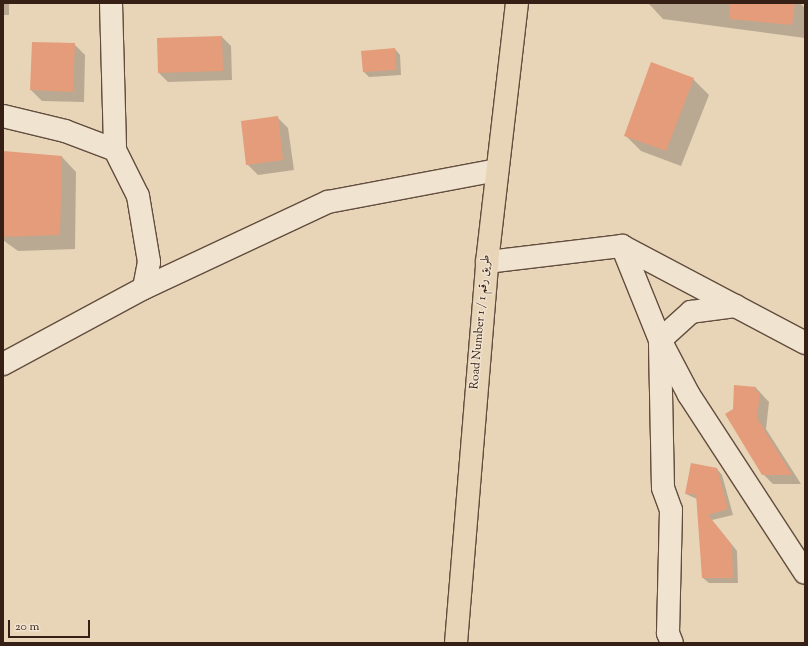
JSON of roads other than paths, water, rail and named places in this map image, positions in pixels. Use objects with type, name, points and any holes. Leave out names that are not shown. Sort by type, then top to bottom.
[{"type":"highway","name":"Road Number 1 / طريق رقم 1","points":[[456,643],[487,262],[517,3]]},
{"type":"street","points":[[111,3],[115,150],[138,196],[149,262],[144,288]]},
{"type":"street","points":[[3,116],[65,131],[115,150]]},
{"type":"street","points":[[5,358],[144,288],[328,202],[497,170]]},
{"type":"street","points":[[622,246],[660,340],[689,395],[805,573]]},
{"type":"street","points":[[487,262],[622,246],[805,343]]},
{"type":"street","points":[[672,643],[668,633],[671,510],[663,488],[660,340],[691,312],[736,306]]}]
